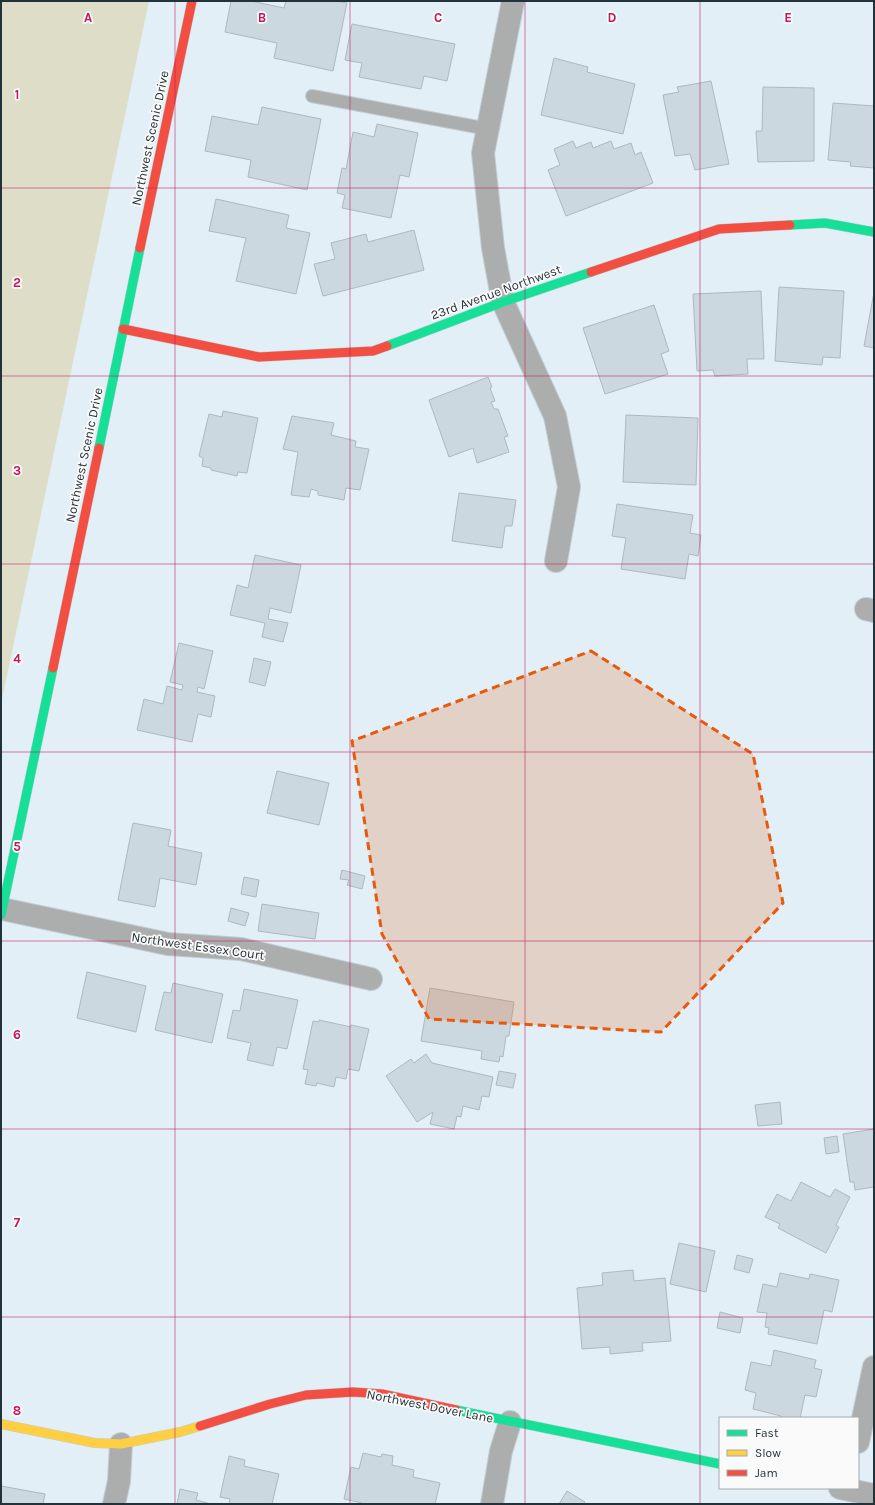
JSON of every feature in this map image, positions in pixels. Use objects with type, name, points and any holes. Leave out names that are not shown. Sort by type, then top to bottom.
[{"type":"street","name":"Northwest Scenic Drive","points":[[2,912],[192,1]]},
{"type":"street","points":[[513,1],[483,153],[493,248],[503,302],[556,416],[569,487],[556,561]]},
{"type":"street","name":"23rd Avenue Northwest","points":[[123,329],[259,357],[373,351],[503,302],[719,228],[825,223],[874,232]]},
{"type":"street","name":"Northwest Essex Court","points":[[2,912],[168,944],[241,949],[371,979]]},
{"type":"street","points":[[859,1437],[874,1367]]},
{"type":"street","name":"Northwest Dover Lane","points":[[1,1424],[95,1444],[121,1444],[180,1432],[270,1404],[306,1395],[353,1392],[382,1394],[510,1422],[719,1464]]},
{"type":"street","points":[[492,1504],[501,1451],[510,1422]]},
{"type":"street","points":[[114,1504],[119,1481],[121,1444]]},
{"type":"street","points":[[845,1492],[874,1495]]},
{"type":"lane","points":[[312,96],[488,130]]},
{"type":"highlighted area","points":[[591,651],[753,754],[783,903],[661,1032],[429,1019],[382,934],[352,741]]},
{"type":"green space","points":[[1,1],[149,1],[1,704]]},
{"type":"building","points":[[231,1],[251,1],[284,8],[286,1],[336,1],[347,3],[333,71],[274,58],[277,43],[225,32]]},
{"type":"building","points":[[352,24],[455,44],[447,81],[424,76],[421,89],[359,77],[362,63],[345,60]]},
{"type":"building","points":[[554,58],[588,67],[587,72],[635,84],[623,134],[541,115]]},
{"type":"building","points":[[711,81],[729,164],[695,170],[690,154],[675,156],[663,95],[679,92],[677,87]]},
{"type":"building","points":[[763,87],[814,88],[814,161],[758,162],[756,131],[762,131]]},
{"type":"building","points":[[833,103],[874,106],[874,168],[850,166],[851,162],[828,160]]},
{"type":"building","points":[[262,107],[321,119],[307,190],[248,177],[251,160],[205,151],[212,116],[258,125]]},
{"type":"building","points":[[377,124],[418,133],[409,177],[400,175],[391,218],[342,208],[345,195],[337,193],[342,168],[346,169],[353,132],[374,137]]},
{"type":"building","points":[[573,141],[576,148],[591,142],[593,148],[611,141],[614,149],[631,143],[635,155],[641,152],[653,183],[566,216],[548,170],[560,165],[554,149]]},
{"type":"building","points":[[216,199],[289,215],[286,228],[310,233],[296,294],[236,281],[246,238],[209,231]]},
{"type":"building","points":[[414,230],[424,270],[323,296],[314,264],[335,259],[331,243],[366,234],[368,242]]},
{"type":"building","points":[[779,287],[844,291],[840,358],[823,357],[822,365],[775,361]]},
{"type":"building","points":[[761,291],[764,359],[747,359],[748,374],[715,376],[713,370],[697,371],[693,294]]},
{"type":"building","points":[[874,292],[874,348],[864,346]]},
{"type":"building","points":[[654,305],[669,351],[661,354],[668,374],[605,394],[583,328]]},
{"type":"building","points":[[488,377],[495,401],[491,402],[494,409],[498,409],[508,436],[504,437],[509,452],[477,463],[473,448],[449,457],[429,400]]},
{"type":"building","points":[[223,411],[258,418],[247,473],[238,472],[237,476],[211,470],[211,468],[202,466],[203,458],[199,456],[209,414],[222,417]]},
{"type":"building","points":[[626,415],[698,418],[696,485],[623,482]]},
{"type":"building","points":[[292,416],[334,423],[331,435],[356,441],[355,447],[369,449],[360,490],[346,488],[344,500],[318,495],[318,491],[311,489],[309,497],[291,495],[298,452],[283,449]]},
{"type":"building","points":[[459,493],[516,500],[512,526],[505,526],[502,548],[452,541]]},
{"type":"building","points":[[617,504],[693,515],[690,533],[701,535],[698,556],[689,554],[685,579],[621,569],[626,538],[612,536]]},
{"type":"building","points":[[255,555],[301,565],[291,613],[270,608],[268,619],[288,623],[283,642],[262,637],[265,623],[230,615],[237,585],[248,588]]},
{"type":"building","points":[[179,643],[213,651],[204,689],[198,687],[197,692],[215,696],[211,717],[198,714],[192,742],[137,730],[144,699],[163,704],[167,686],[182,690],[183,685],[170,682]]},
{"type":"building","points":[[254,658],[271,662],[265,686],[249,682]]},
{"type":"building","points":[[277,771],[329,783],[319,825],[267,813]]},
{"type":"building","points":[[133,823],[171,830],[168,846],[202,853],[196,885],[160,878],[155,907],[118,900]]},
{"type":"building","points":[[342,870],[365,876],[362,889],[347,885],[349,880],[340,879]]},
{"type":"building","points":[[244,877],[259,880],[256,897],[241,894]]},
{"type":"building","points":[[262,904],[319,913],[315,939],[258,931]]},
{"type":"building","points":[[231,908],[249,913],[245,926],[228,921]]},
{"type":"building","points":[[87,972],[146,986],[136,1032],[77,1018]]},
{"type":"building","points":[[173,983],[223,994],[212,1043],[155,1030],[164,992],[171,993]]},
{"type":"building","points":[[430,988],[514,1002],[509,1036],[506,1036],[503,1057],[500,1056],[499,1062],[481,1059],[482,1051],[421,1041]]},
{"type":"building","points":[[244,989],[298,1000],[287,1049],[277,1047],[273,1066],[247,1060],[251,1043],[227,1038],[233,1010],[240,1011]]},
{"type":"building","points":[[319,1020],[351,1027],[351,1025],[369,1029],[359,1071],[348,1069],[346,1079],[336,1077],[334,1087],[317,1083],[316,1086],[305,1084],[308,1070],[303,1069],[313,1021],[319,1022]]},
{"type":"building","points":[[426,1054],[432,1063],[493,1077],[489,1097],[482,1096],[479,1110],[463,1106],[461,1117],[457,1116],[454,1129],[430,1124],[433,1112],[417,1122],[386,1076],[411,1059],[414,1063]]},
{"type":"building","points":[[499,1071],[516,1074],[513,1088],[496,1085]]},
{"type":"building","points":[[780,1102],[782,1124],[758,1126],[755,1105]]},
{"type":"building","points":[[874,1129],[874,1187],[855,1190],[854,1182],[850,1182],[843,1134]]},
{"type":"building","points":[[837,1136],[839,1152],[826,1154],[824,1138]]},
{"type":"building","points":[[801,1182],[830,1197],[835,1189],[850,1197],[836,1225],[839,1227],[826,1253],[778,1228],[780,1224],[765,1217],[777,1194],[791,1201]]},
{"type":"building","points":[[679,1243],[715,1251],[706,1292],[670,1284]]},
{"type":"building","points":[[737,1255],[753,1259],[749,1273],[734,1269]]},
{"type":"building","points":[[633,1270],[634,1281],[665,1278],[671,1341],[642,1343],[643,1351],[610,1354],[610,1347],[582,1349],[577,1288],[603,1285],[602,1273]]},
{"type":"building","points":[[780,1273],[809,1279],[810,1274],[839,1280],[832,1312],[824,1310],[817,1344],[768,1334],[769,1328],[765,1327],[767,1313],[757,1312],[763,1284],[777,1287]]},
{"type":"building","points":[[720,1312],[743,1318],[740,1333],[717,1328]]},
{"type":"building","points":[[774,1350],[816,1360],[814,1368],[822,1370],[816,1397],[805,1395],[800,1417],[780,1417],[753,1409],[756,1393],[745,1390],[751,1362],[771,1366]]},
{"type":"building","points":[[363,1453],[381,1457],[382,1454],[393,1456],[392,1465],[414,1470],[413,1477],[440,1483],[435,1504],[362,1504],[344,1499],[351,1467],[359,1469]]},
{"type":"building","points":[[229,1456],[245,1460],[244,1466],[279,1474],[272,1504],[229,1504],[230,1499],[220,1497]]},
{"type":"building","points":[[1,1486],[45,1494],[43,1504],[1,1504]]},
{"type":"building","points":[[180,1489],[198,1493],[196,1500],[211,1504],[177,1504]]},
{"type":"building","points":[[567,1491],[585,1502],[583,1504],[559,1504]]},
{"type":"traffic: fast","points":[[790,225],[825,223],[874,232]]},
{"type":"traffic: fast","points":[[99,448],[140,248]]},
{"type":"traffic: fast","points":[[387,346],[503,302],[591,272]]},
{"type":"traffic: fast","points":[[1,915],[53,668]]},
{"type":"traffic: fast","points":[[456,1410],[719,1464]]},
{"type":"traffic: slow","points":[[1,1424],[95,1443],[121,1444],[180,1432],[200,1426]]},
{"type":"traffic: jam","points":[[140,248],[192,1]]},
{"type":"traffic: jam","points":[[591,272],[719,229],[790,225]]},
{"type":"traffic: jam","points":[[123,329],[259,357],[373,351],[387,346]]},
{"type":"traffic: jam","points":[[53,668],[99,448]]},
{"type":"traffic: jam","points":[[200,1426],[270,1404],[306,1395],[353,1392],[382,1394],[456,1410]]}]
